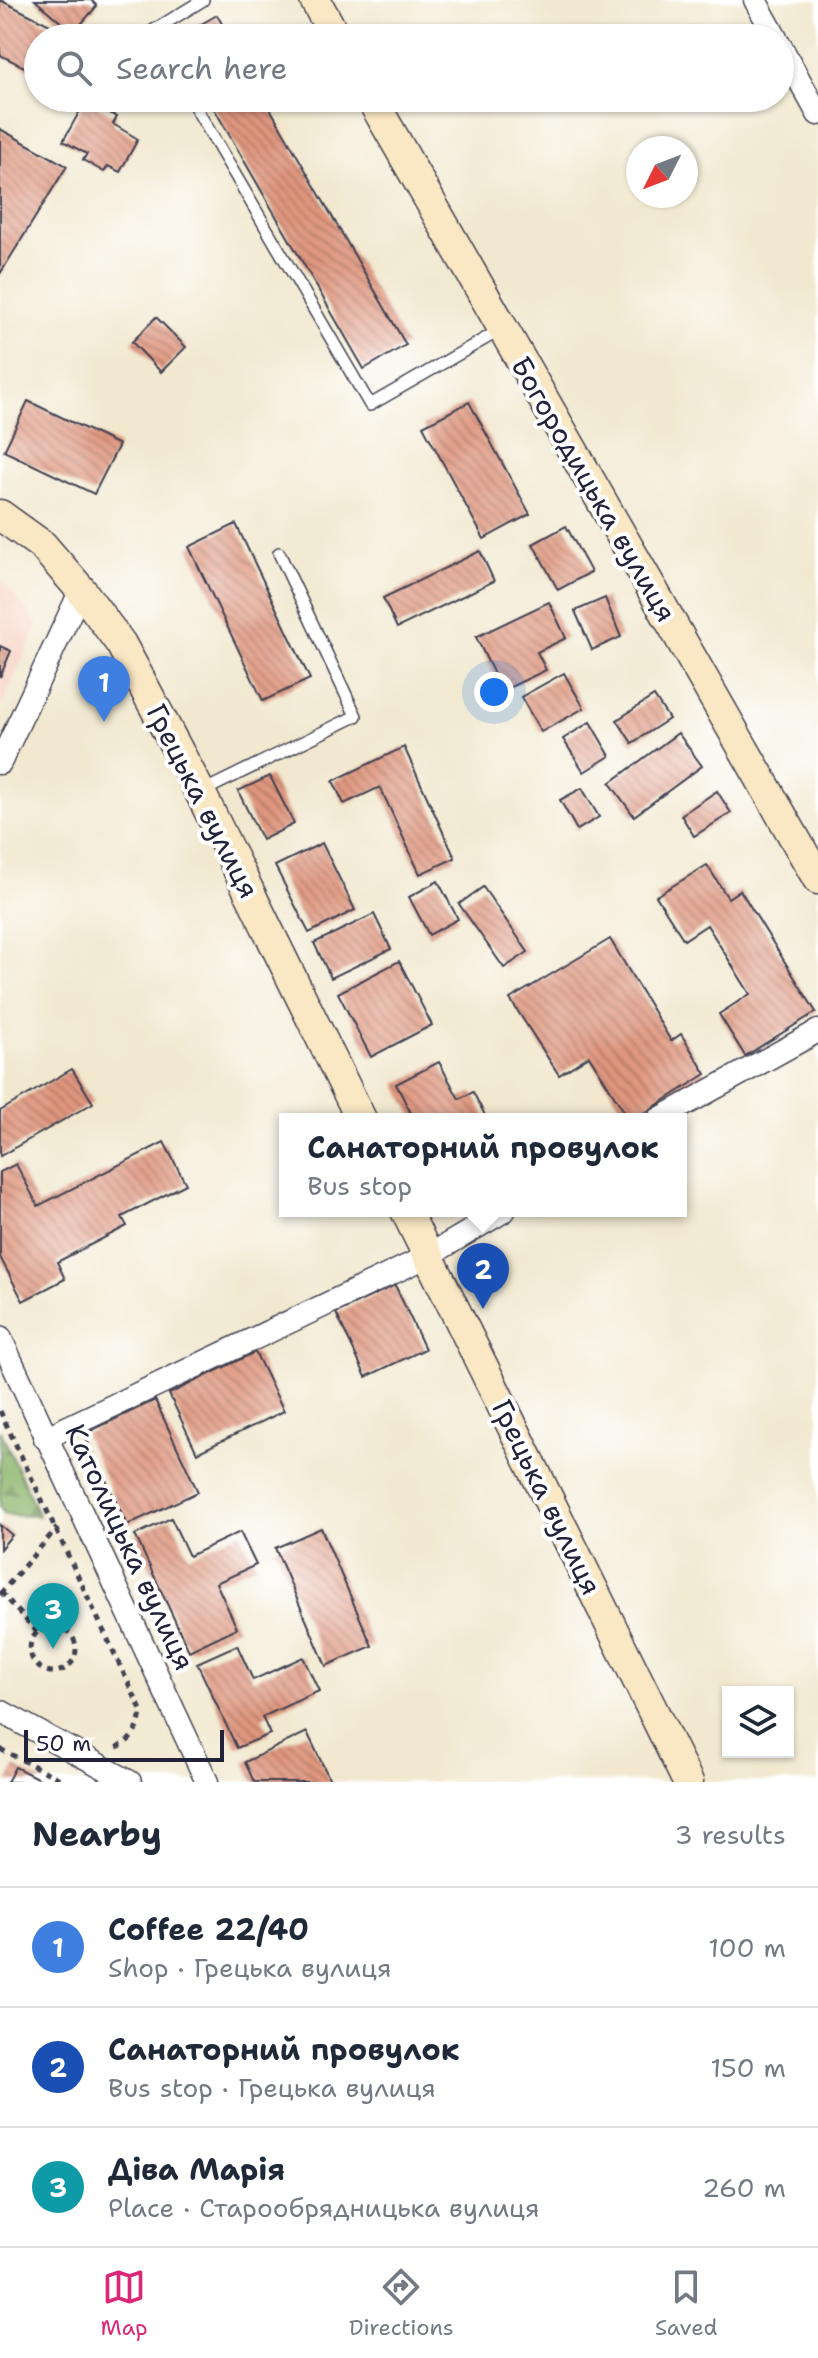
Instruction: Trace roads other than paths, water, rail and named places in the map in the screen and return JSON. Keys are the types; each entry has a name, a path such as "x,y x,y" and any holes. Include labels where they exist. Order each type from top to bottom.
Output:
{"street":[{"path":"315,0 328,24"},
{"path":"755,0 768,24"},
{"path":"794,70 818,114"},
{"name":"Богородицька вулиця","path":"379,112 818,879"},
{"name":"Грецька вулиця","path":"0,515 43,546 121,644 200,792 358,1113"},
{"path":"0,763 81,590"},
{"path":"670,1113 818,1031"},
{"name":"Грецька вулиця","path":"409,1217 688,1782"},
{"path":"45,1438 428,1256 494,1217"},
{"name":"Католицька вулиця","path":"0,1337 207,1782"},
{"path":"0,1711 130,1782"}],"lane":[{"path":"164,24 203,0"},
{"path":"198,112 370,405 502,329"},
{"path":"200,792 356,716 279,553"}],"place":[{"name":"Coffee 22/40","path":"104,722"},
{"name":"Санаторний провулок","path":"483,1309"},
{"name":"Діва Марія","path":"53,1649"}]}
